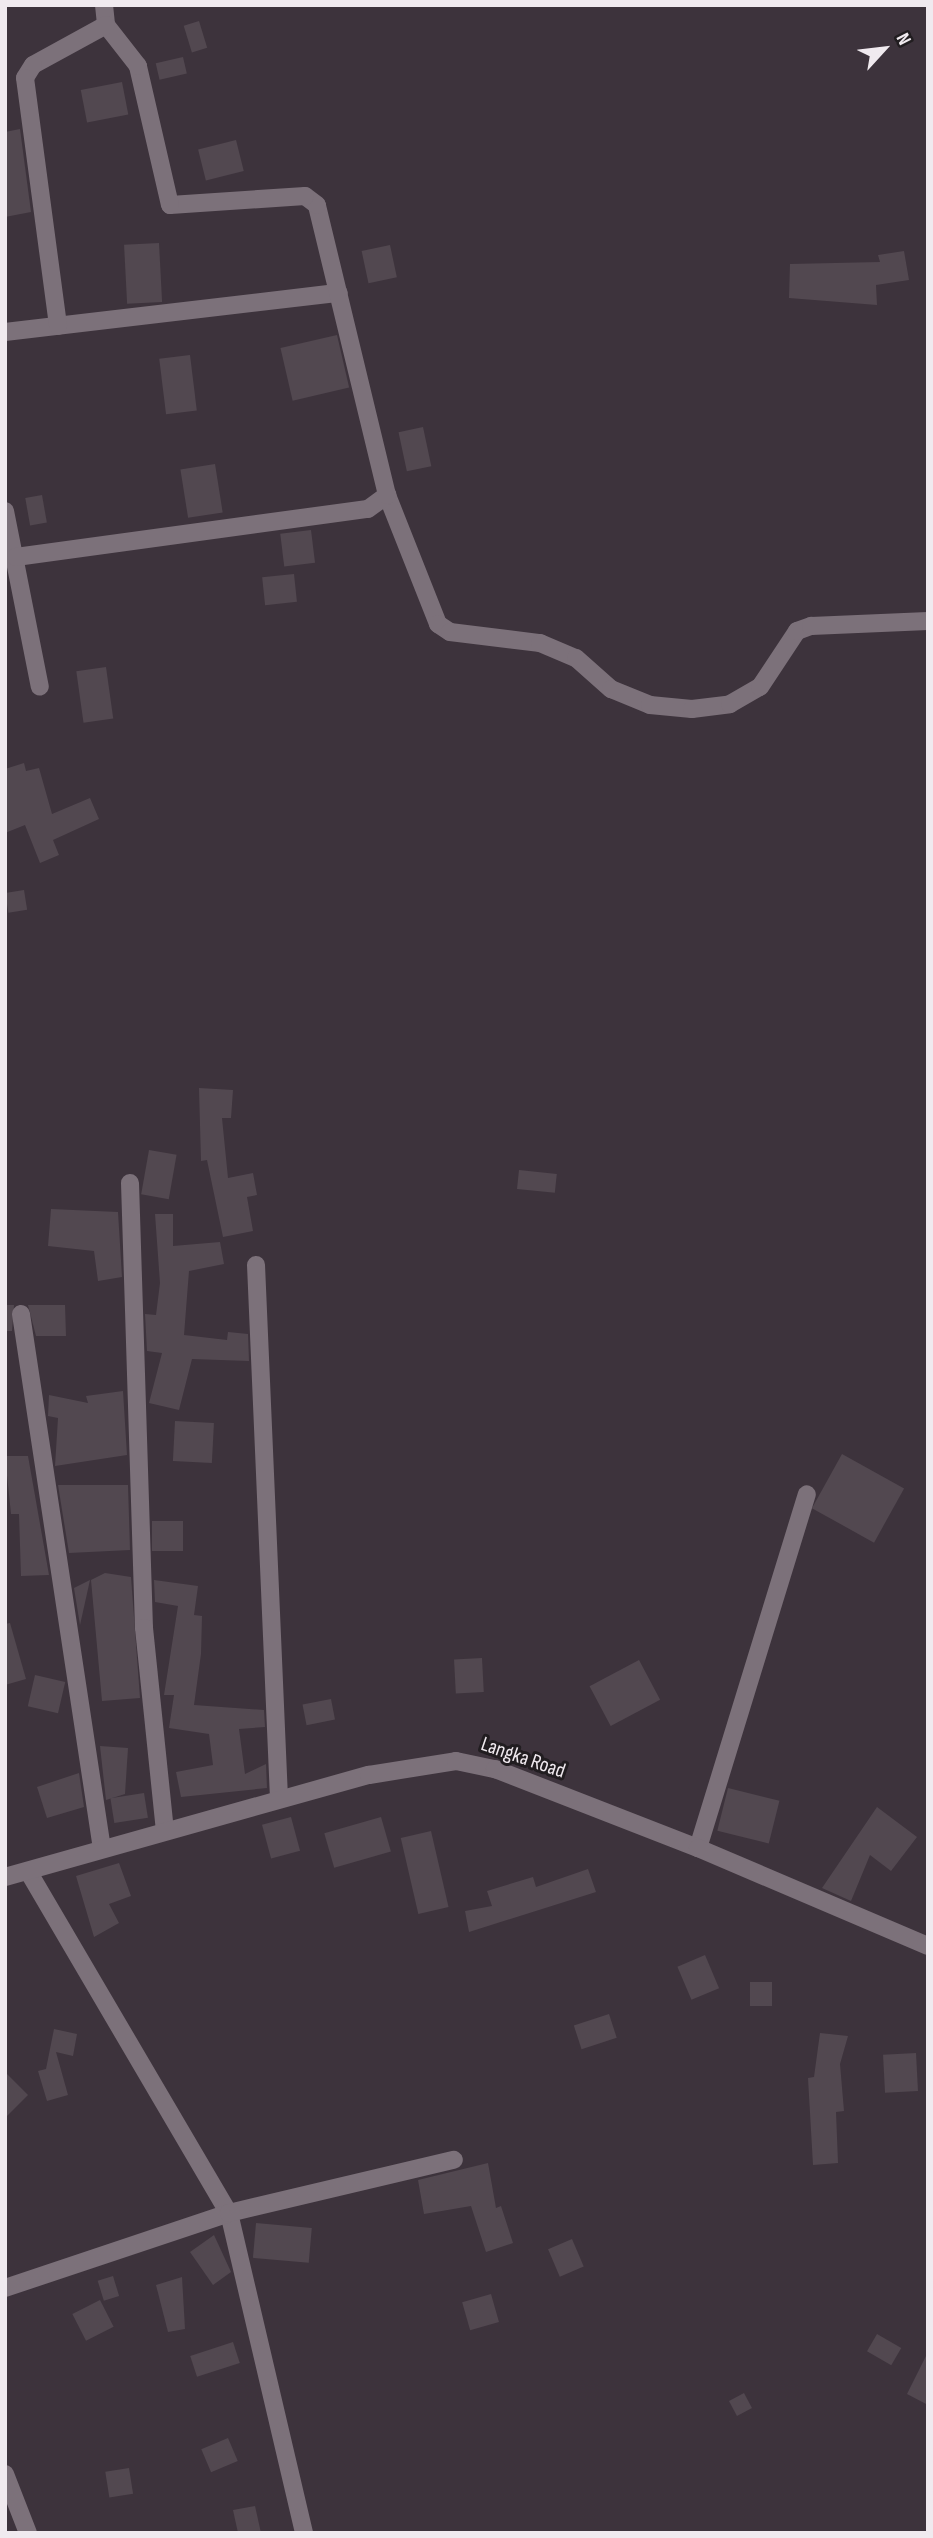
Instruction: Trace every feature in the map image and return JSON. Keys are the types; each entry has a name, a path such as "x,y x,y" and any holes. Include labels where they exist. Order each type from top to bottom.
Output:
{"street":[{"path":"104,5 106,25 138,65 170,205 313,198 339,293 387,495 438,624 450,632 540,643 576,657 611,690 650,705 730,704 760,687 797,631 811,626 928,621"},
{"path":"58,326 25,78 55,50 106,25"},
{"path":"5,332 339,293"},
{"path":"16,557 368,509 387,495"},
{"path":"5,511 40,687"},
{"path":"130,1184 144,1628 165,1830"},
{"path":"256,1265 279,1799"},
{"path":"20,1314 102,1849"},
{"path":"698,1848 807,1494"},
{"name":"Langka Road","path":"5,1877 165,1830 415,1763 456,1761 495,1769 698,1848 928,1946"},
{"path":"28,1871 229,2213 304,2533"},
{"path":"5,2288 229,2213 454,2160"},
{"path":"5,2474 27,2533"}],"building":[{"path":"199,21 207,48 192,52 184,26"},
{"path":"183,57 187,74 160,80 156,63"},
{"path":"122,82 128,114 87,122 81,90"},
{"path":"20,129 31,212 5,217 5,132"},
{"path":"236,140 244,171 206,180 198,149"},
{"path":"159,243 162,302 127,304 124,245"},
{"path":"390,245 397,277 368,283 362,251"},
{"path":"904,251 909,280 876,285 877,305 789,298 790,264 880,262 878,255"},
{"path":"337,335 349,388 293,401 280,348"},
{"path":"190,355 197,411 166,414 159,359"},
{"path":"423,427 431,466 407,471 399,432"},
{"path":"215,464 223,512 188,518 180,469"},
{"path":"42,495 47,523 30,526 25,498"},
{"path":"311,530 315,563 284,567 280,534"},
{"path":"294,574 297,602 265,605 262,577"},
{"path":"106,667 113,718 84,723 76,671"},
{"path":"24,763 26,771 39,768 52,814 90,798 99,819 53,840 59,855 40,863 25,825 5,833 5,769"},
{"path":"24,890 27,910 8,913 5,893"},
{"path":"199,1088 233,1090 231,1118 222,1118 228,1178 253,1173 257,1195 247,1197 253,1231 223,1237 207,1160 201,1161"},
{"path":"149,1150 177,1155 169,1199 141,1194"},
{"path":"519,1170 557,1174 555,1193 517,1189"},
{"path":"51,1209 118,1212 122,1277 98,1281 94,1251 48,1246"},
{"path":"155,1214 173,1214 173,1246 220,1242 224,1264 189,1271 184,1335 227,1340 228,1332 248,1334 249,1361 192,1359 179,1410 149,1403 162,1353 147,1351 145,1314 156,1315 160,1283"},
{"path":"5,1305 14,1305 12,1331 5,1331"},
{"path":"28,1305 65,1305 66,1336 36,1336"},
{"path":"123,1391 127,1455 55,1466 58,1418 48,1416 49,1395 88,1403 86,1396"},
{"path":"175,1421 214,1423 212,1463 173,1461"},
{"path":"842,1454 904,1488 874,1543 812,1508"},
{"path":"5,1456 28,1456 49,1575 21,1576 19,1514 11,1514"},
{"path":"58,1485 128,1485 130,1550 69,1553"},
{"path":"152,1521 183,1521 183,1551 152,1551"},
{"path":"105,1573 131,1577 140,1698 102,1701 91,1580"},
{"path":"90,1580 80,1625 74,1588"},
{"path":"154,1580 198,1586 194,1615 202,1616 201,1654 194,1705 264,1710 265,1727 239,1729 245,1774 266,1764 267,1788 181,1797 176,1772 213,1765 209,1734 169,1728 174,1695 164,1695 178,1606 155,1602"},
{"path":"10,1623 26,1679 5,1685 5,1624"},
{"path":"482,1658 484,1692 456,1693 454,1659"},
{"path":"639,1660 660,1700 611,1726 590,1686"},
{"path":"35,1675 65,1682 58,1713 28,1706"},
{"path":"331,1699 335,1720 307,1725 303,1705"},
{"path":"100,1746 128,1748 125,1794 106,1800"},
{"path":"79,1773 84,1807 47,1818 37,1787"},
{"path":"728,1788 779,1801 769,1844 717,1831"},
{"path":"144,1793 148,1818 114,1823 110,1798"},
{"path":"877,1807 917,1837 891,1871 870,1855 851,1901 822,1888"},
{"path":"291,1817 300,1851 271,1859 262,1825"},
{"path":"381,1817 391,1852 334,1868 324,1833"},
{"path":"431,1831 449,1907 418,1914 401,1838"},
{"path":"119,1863 131,1896 109,1904 119,1923 94,1937 76,1876"},
{"path":"588,1869 596,1892 469,1932 465,1911 492,1906 487,1891 533,1877 536,1887"},
{"path":"705,1955 719,1988 691,2000 677,1967"},
{"path":"750,1982 772,1982 772,2006 750,2006"},
{"path":"609,2014 617,2038 582,2049 574,2025"},
{"path":"54,2029 77,2034 73,2056 56,2052 68,2095 47,2101 38,2071 46,2069"},
{"path":"820,2033 848,2036 840,2064 844,2111 836,2112 838,2163 813,2165 808,2078 814,2077"},
{"path":"916,2053 918,2091 885,2093 883,2055"},
{"path":"5,2072 28,2095 5,2118"},
{"path":"488,2163 496,2208 501,2206 513,2243 486,2252 471,2206 424,2214 418,2180"},
{"path":"256,2223 312,2228 309,2263 253,2258"},
{"path":"214,2235 231,2272 213,2285 190,2252"},
{"path":"572,2239 584,2267 560,2277 548,2249"},
{"path":"113,2276 119,2296 104,2301 98,2281"},
{"path":"182,2277 185,2329 168,2332 156,2285"},
{"path":"491,2294 499,2322 470,2330 462,2302"},
{"path":"100,2300 114,2327 86,2341 72,2314"},
{"path":"877,2334 901,2348 891,2365 867,2351"},
{"path":"233,2342 240,2363 197,2377 190,2356"},
{"path":"928,2352 928,2405 907,2394"},
{"path":"744,2393 752,2408 737,2416 729,2401"},
{"path":"228,2438 238,2461 211,2472 201,2449"},
{"path":"129,2468 133,2494 109,2497 105,2472"},
{"path":"255,2506 261,2533 238,2533 233,2510"}]}
